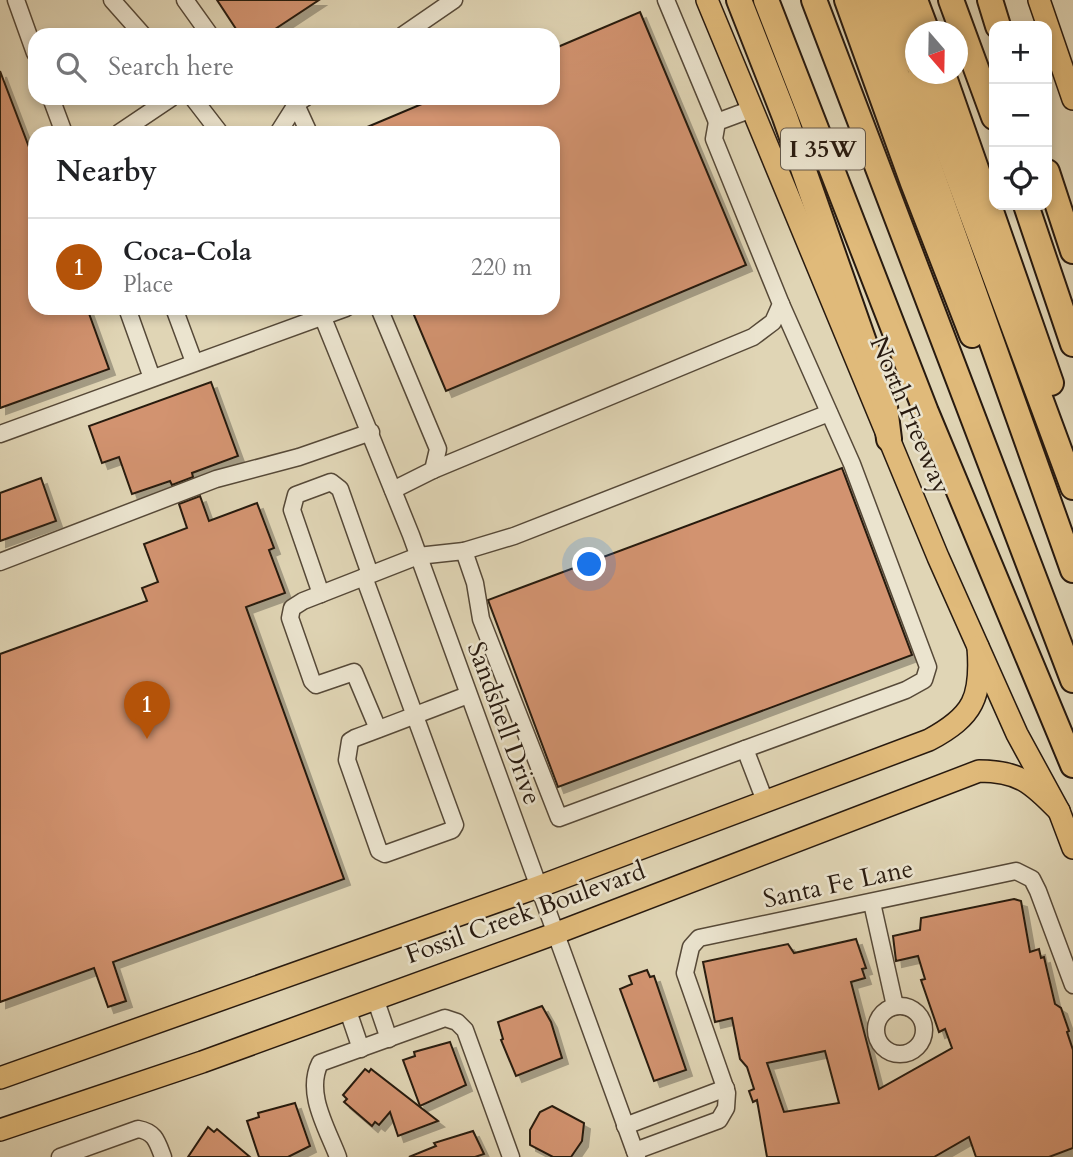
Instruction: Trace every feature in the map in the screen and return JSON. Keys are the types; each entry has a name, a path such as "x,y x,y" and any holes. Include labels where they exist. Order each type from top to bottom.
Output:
{"highway":[{"path":"738,0 785,117 884,399 889,439"},
{"name":"North Freeway","path":"766,0 926,412 1073,765"},
{"path":"814,0 1073,680"},
{"path":"847,0 913,183 1042,513 1064,547"},
{"path":"870,0 1073,570"},
{"path":"893,0 905,34"},
{"path":"915,0 923,21"},
{"path":"951,0 989,103"},
{"path":"990,0 997,21"},
{"path":"924,84 1073,487"},
{"path":"947,84 1001,234 1073,452"},
{"path":"1052,187 1073,251"},
{"path":"1028,210 1073,344"}],"main road":[{"name":"North Freeway","path":"707,0 978,648 1017,734 1059,811 1073,848"},
{"path":"1039,0 1073,99"},
{"name":"Fossil Creek Boulevard","path":"0,1078 538,887 929,740 950,729 966,714 975,700 980,678 978,648"},
{"name":"Fossil Creek Boulevard","path":"0,1130 554,934 979,771 1002,771 1032,783 1059,811"}],"street":[{"path":"16,0 28,34"},
{"path":"111,0 137,28"},
{"path":"185,0 205,28"},
{"path":"412,28 454,0"},
{"path":"464,551 475,583 481,619 559,818 906,690 924,680 928,667 852,464 780,304 714,139 717,122 666,0"},
{"path":"54,105 61,126"},
{"path":"129,126 161,105"},
{"path":"198,105 215,126"},
{"path":"282,126 295,105"},
{"path":"300,105 307,126"},
{"path":"717,122 752,109"},
{"path":"393,490 433,470 753,337 773,322 780,304"},
{"path":"130,315 152,378"},
{"path":"177,315 194,362"},
{"path":"0,433 316,315"},
{"name":"Sandshell Drive","path":"322,315 371,432 418,556 636,1154"},
{"path":"382,315 438,449 433,470"},
{"path":"378,729 354,672 325,684 316,685 312,681 290,618 292,608 418,556 464,551 514,536 829,413"},
{"path":"0,562 216,479 299,457 371,432"},
{"path":"321,594 292,510 296,495 331,482 340,489 367,575 416,715 456,825 452,830 385,853 379,851 347,760 350,741 378,729 416,715 468,695"},
{"path":"745,749 765,802"},
{"name":"Santa Fe Lane","path":"726,1088 685,974 685,962 691,947 699,938 712,933 872,903 1006,872 1025,873 1038,891 1073,985"},
{"path":"872,903 895,1006"},
{"path":"375,998 389,1039"},
{"path":"347,1009 354,1051"},
{"path":"338,1157 313,1090 313,1076 320,1063 445,1018 457,1022 465,1030 511,1157"},
{"path":"625,1126 726,1088 726,1108 719,1120 636,1154"},
{"path":"60,1157 138,1129 149,1131 157,1139 163,1157"}],"building":[{"path":"217,0 319,0 277,28 235,28"},
{"path":"640,12 746,265 446,391 414,315 560,315 560,126 370,126 419,105 560,105 560,46"},
{"path":"0,71 28,145 28,315 90,315 109,369 0,408"},
{"path":"211,382 238,456 192,473 193,477 172,485 170,481 132,494 119,457 102,463 89,426"},
{"path":"842,468 912,655 558,787 488,600"},
{"path":"41,478 56,521 0,541 0,493"},
{"path":"200,496 209,521 257,503 274,548 269,550 285,593 246,607 344,879 113,962 126,1001 108,1007 94,968 0,1002 0,654 147,601 142,588 158,582 144,544 187,528 179,504"},
{"path":"1014,899 1021,901 1030,952 1039,949 1041,958 1044,957 1055,1004 1061,1008 1073,1050 1073,1148 1049,1157 976,1157 969,1137 934,1157 767,1157 757,1100 753,1102 749,1091 754,1089 747,1067 740,1059 732,1018 715,1022 703,962 788,944 794,953 856,939 866,968 862,969 865,978 851,982 879,1089 952,1048 945,1029 939,1032 921,980 925,979 918,956 896,961 893,936 920,930 921,918","holes":["825,1051 839,1103 784,1112 767,1063"]},
{"path":"647,970 650,977 654,976 686,1070 654,1081 620,989 632,984 629,976"},
{"path":"542,1006 551,1022 562,1058 516,1076 501,1040 503,1039 498,1022"},
{"path":"450,1042 466,1085 420,1106 403,1060 415,1056 414,1052"},
{"path":"365,1069 369,1072 371,1069 438,1121 398,1136 390,1112 379,1125 375,1122 372,1126 344,1102 347,1099 343,1095"},
{"path":"295,1103 310,1146 288,1157 259,1157 247,1121 259,1117 258,1113"},
{"path":"552,1106 584,1123 582,1141 571,1157 553,1157 530,1145 530,1130 540,1112"},
{"path":"208,1127 214,1132 217,1129 250,1157 188,1157"},
{"path":"473,1131 484,1154 475,1157 409,1157 436,1146 434,1143"}],"place":[{"name":"Coca-Cola","path":"147,739"}]}
